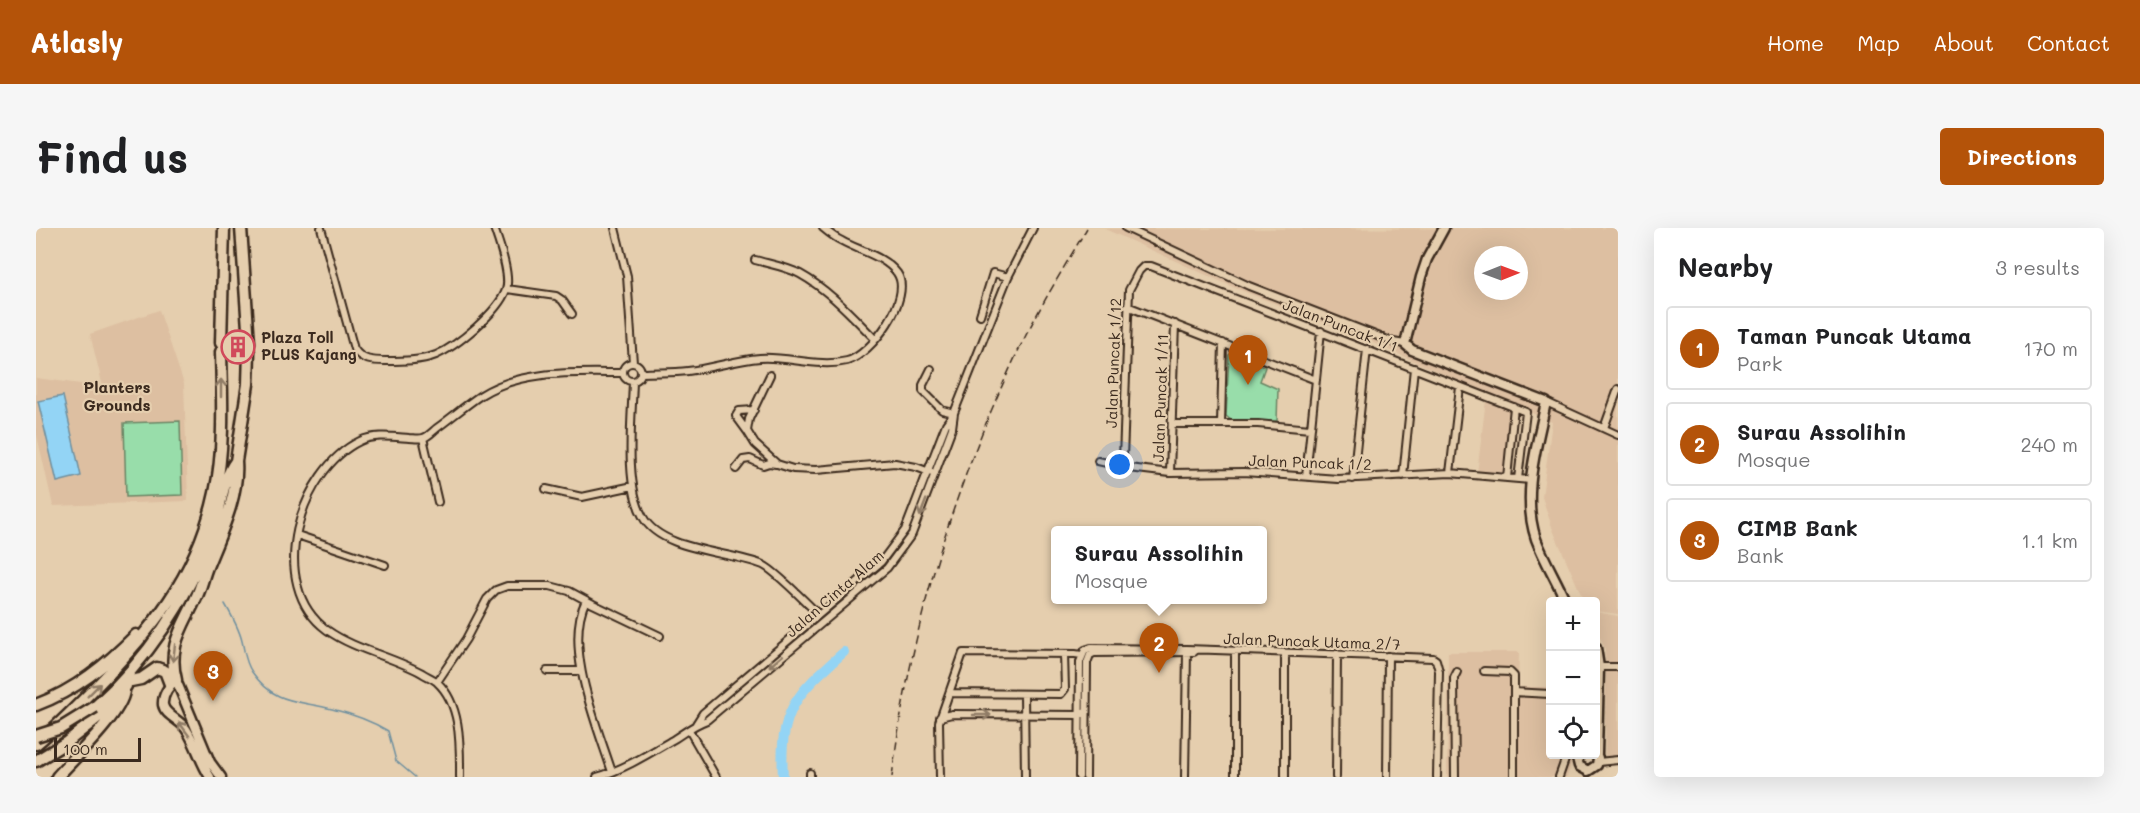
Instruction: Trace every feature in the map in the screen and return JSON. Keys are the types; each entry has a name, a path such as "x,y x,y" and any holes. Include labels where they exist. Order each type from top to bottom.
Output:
{"highway":[{"path":"173,682 173,648 197,596 221,534 237,474 236,461 248,384 249,347 241,228"},
{"path":"36,744 64,720 159,619 195,555 205,530 215,493 220,460 224,230"},
{"path":"36,736 61,728 95,707 136,664 174,612 200,566 213,531 228,472 236,461"},
{"path":"36,761 67,742 102,714 177,622 206,570"},
{"path":"36,705 87,679 138,634 176,590"},
{"path":"128,684 141,679 157,668 165,671 173,682"},
{"path":"57,777 116,711 128,684"}],"street":[{"path":"321,228 354,349 363,358 372,361 420,360 437,354 479,324 497,305 507,289 505,266 494,228"},
{"path":"615,228 627,276 633,363"},
{"path":"642,373 686,371 762,358 830,363 844,362 857,356 875,339 892,317 900,297 899,275 886,262 839,240 823,228"},
{"name":"Jalan Cinta Alam","path":"597,777 612,772 707,720 887,568 912,534 946,424 954,413 1008,277 1033,228"},
{"path":"1126,228 1249,286 1406,345 1546,402 1618,435"},
{"path":"1401,362 1421,277 1444,228"},
{"path":"755,260 798,273 818,286 839,303 875,339"},
{"name":"Jalan Puncak 1/12","path":"1125,466 1123,459 1127,306 1129,290 1144,266"},
{"name":"Jalan Puncak 1/1","path":"1144,266 1206,286 1526,412 1518,479"},
{"path":"980,315 993,273 1008,277"},
{"path":"507,289 556,296 562,300 572,314"},
{"path":"1127,306 1316,380"},
{"name":"Jalan Puncak 1/11","path":"1170,473 1175,324"},
{"path":"1306,476 1321,331"},
{"path":"1221,424 1223,344"},
{"path":"1353,479 1367,349"},
{"path":"623,373 627,364 633,363 638,365 642,373"},
{"path":"1403,476 1414,368"},
{"path":"931,369 923,385 923,391 942,410 954,413"},
{"path":"623,373 625,378 633,381 640,378 642,373"},
{"path":"460,777 460,747 455,715 446,694 437,681 402,662 340,639 324,628 301,598 294,580 293,556 297,535 311,492 320,475 348,447 362,440 379,437 423,438 481,395 499,385 534,376 623,373"},
{"path":"747,431 749,419 770,375"},
{"path":"633,381 630,447 633,486 642,517 656,533 679,544 724,553 766,566 818,614"},
{"path":"1450,473 1460,387"},
{"path":"1604,428 1618,389"},
{"path":"1546,402 1530,480 1532,522 1537,540 1564,597"},
{"path":"1507,478 1514,407"},
{"path":"754,410 738,411 736,416 755,444 777,464"},
{"path":"1172,424 1258,424 1310,429"},
{"path":"423,438 438,502"},
{"path":"736,469 743,460 750,459 763,465 769,463 793,469 816,470 895,463 932,473"},
{"name":"Jalan Puncak 1/2","path":"1098,461 1170,473 1244,472 1353,479 1450,473 1530,480"},
{"name":"Jalan Cinta Alam","path":"696,724 703,713 876,567 900,538 932,473"},
{"path":"546,489 582,497 633,486"},
{"path":"297,535 385,566"},
{"path":"437,681 466,639 487,599 496,590 507,586 550,586 569,591 660,636"},
{"path":"586,600 579,624 581,671 612,772"},
{"path":"1079,777 1079,715 1082,656 1085,650 1091,648 1187,651"},
{"path":"1086,777 1087,663 1090,655 1094,653 1187,651"},
{"path":"1185,777 1187,651"},
{"name":"Jalan Puncak Utama 2/7","path":"1187,651 1428,657 1436,660 1439,671 1437,777"},
{"path":"1234,651 1235,777"},
{"path":"940,777 938,727 963,653 1082,656"},
{"path":"1285,653 1285,777"},
{"path":"949,693 1064,693 1064,654"},
{"path":"1336,777 1337,654"},
{"path":"1387,777 1388,656"},
{"path":"1600,667 1618,667"},
{"path":"547,671 581,671"},
{"path":"1484,671 1510,672 1514,676 1514,777"},
{"path":"1455,777 1454,678 1457,672"},
{"path":"210,777 186,729 163,706 165,695 173,682 181,694 210,762 221,777"},
{"path":"1514,692 1546,694"},
{"path":"165,695 181,694"},
{"path":"1024,694 1025,777"},
{"path":"940,717 952,714 1079,715 1087,707"},
{"path":"1079,715 1086,724"},
{"path":"689,729 716,777"},
{"path":"1559,777 1564,759"},
{"path":"1576,777 1579,766 1577,759"},
{"path":"1596,759 1618,760"},
{"path":"1579,766 1588,771 1596,759"},
{"path":"1590,777 1596,759"}],"shaded area":[{"path":"1618,228 1618,614 1600,612 1600,597 1582,597 1553,530 1542,497 1552,422 1348,332 1235,288 1105,229"},
{"path":"159,310 184,384 188,501 53,506 36,431 36,378 103,387 90,334"},
{"path":"1486,399 1512,408 1505,476 1477,474"},
{"path":"1600,613 1618,616 1618,764 1605,764 1605,649 1600,637"},
{"path":"1448,652 1519,652 1518,687 1546,687 1546,759 1573,759 1567,777 1447,777"}],"green space":[{"path":"1231,353 1265,367 1260,381 1278,389 1277,421 1231,420 1226,416 1229,355"},
{"path":"180,421 182,495 126,497 124,423"}],"water":[{"path":"63,396 81,476 57,482 38,401"}],"waterway":[{"path":"225,604 239,631 248,665 261,683 278,696 288,700 347,713 388,731 396,761 415,777"},
{"path":"783,777 784,735 794,706 813,680 844,652"}],"railway":[{"path":"892,777 900,721 924,610 939,555 976,447 1022,343 1087,228"}],"place":[{"name":"Plaza Toll PLUS Kajang","path":"238,347"},
{"name":"Taman Puncak Utama","path":"1248,385"},
{"name":"Surau Assolihin","path":"1159,673"},
{"name":"CIMB Bank","path":"213,701"}],"district":[{"name":"Planters Grounds","path":"117,396"}]}
